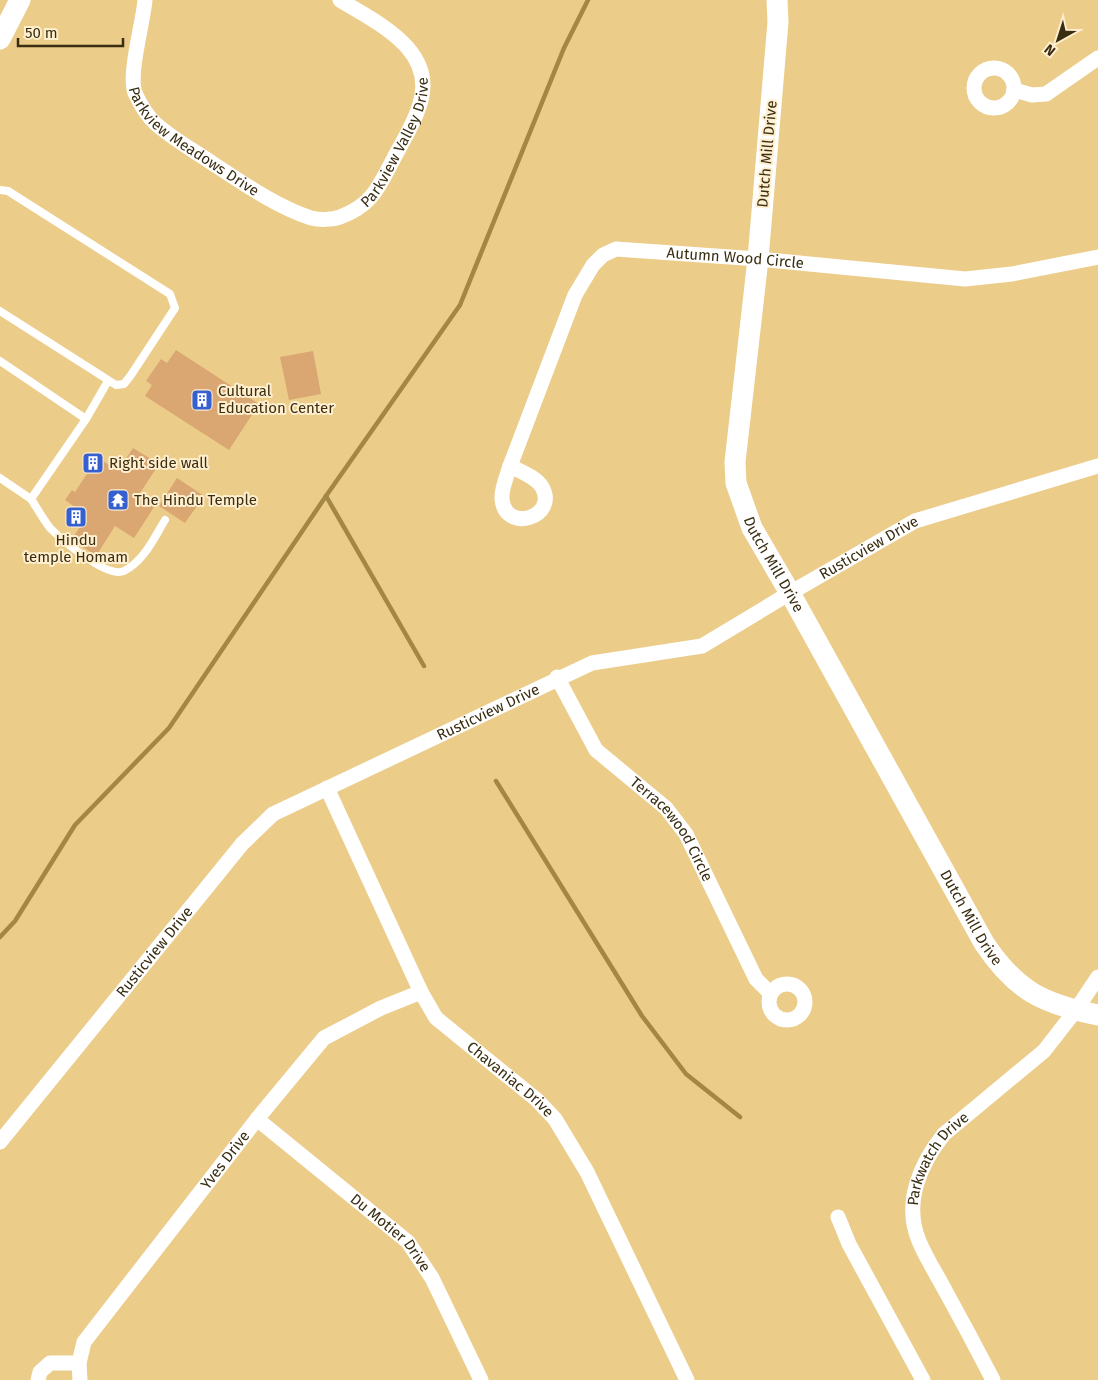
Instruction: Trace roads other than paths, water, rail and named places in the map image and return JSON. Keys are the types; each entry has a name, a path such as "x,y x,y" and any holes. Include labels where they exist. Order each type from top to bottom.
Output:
{"street":[{"path":"0,39 20,0"},
{"name":"Parkview Meadows Drive","path":"145,0 143,23 132,74 135,92 143,108 155,123 243,184 277,202 312,218 339,218"},
{"name":"Parkview Valley Drive","path":"339,218 372,199 412,126 420,106 423,90 422,75 405,42 340,0"},
{"name":"Dutch Mill Drive","path":"777,0 778,22 758,259 735,462 736,483 752,528 790,592 984,943 998,965 1014,980 1044,1001 1098,1014"},
{"path":"1014,90 1032,95 1046,94 1098,58"},
{"name":"Autumn Wood Circle","path":"510,466 575,295 593,265 603,255 616,248 758,259 965,280 1012,274 1098,257"},
{"name":"Rusticview Drive","path":"0,1142 255,829 273,814 557,677 592,662 702,646 790,592 915,521 1098,466"},
{"name":"Terracewood Circle","path":"557,677 587,739 596,750 666,808 686,834 756,979 770,993"},
{"name":"Chavaniac Drive","path":"327,788 421,992 436,1018 537,1100 555,1119 587,1172 687,1380"},
{"name":"Parkwatch Drive","path":"993,1380 918,1240 913,1206 914,1189 920,1171 932,1149 944,1134 1044,1051 1076,1010 1098,977"},
{"name":"Yves Drive","path":"80,1373 84,1342 257,1119 324,1038 382,1008 421,992"},
{"name":"Du Motier Drive","path":"257,1119 408,1242 432,1278 481,1380"},
{"path":"838,1217 849,1244 923,1380"},
{"path":"38,1380 40,1372 50,1363 80,1373"}],"lane":[{"path":"0,190 8,192 170,294 175,308 131,375 124,384 116,385 0,311"},
{"path":"0,361 86,419"},
{"path":"31,498 86,419 108,381"},
{"path":"0,478 31,498 49,526 65,542 110,572 124,571 142,558 165,520"}],"waterway":[{"path":"0,937 15,921 75,825 169,728 326,496 460,305 564,48 588,0"},
{"path":"326,496 424,666"},
{"path":"496,781 642,1016 686,1074 740,1117"}],"place":[{"name":"Cultural Education Center","path":"202,400"},
{"name":"Right side wall","path":"93,463"},
{"name":"The Hindu Temple","path":"118,500"},
{"name":"Hindu temple Homam","path":"76,517"}]}
